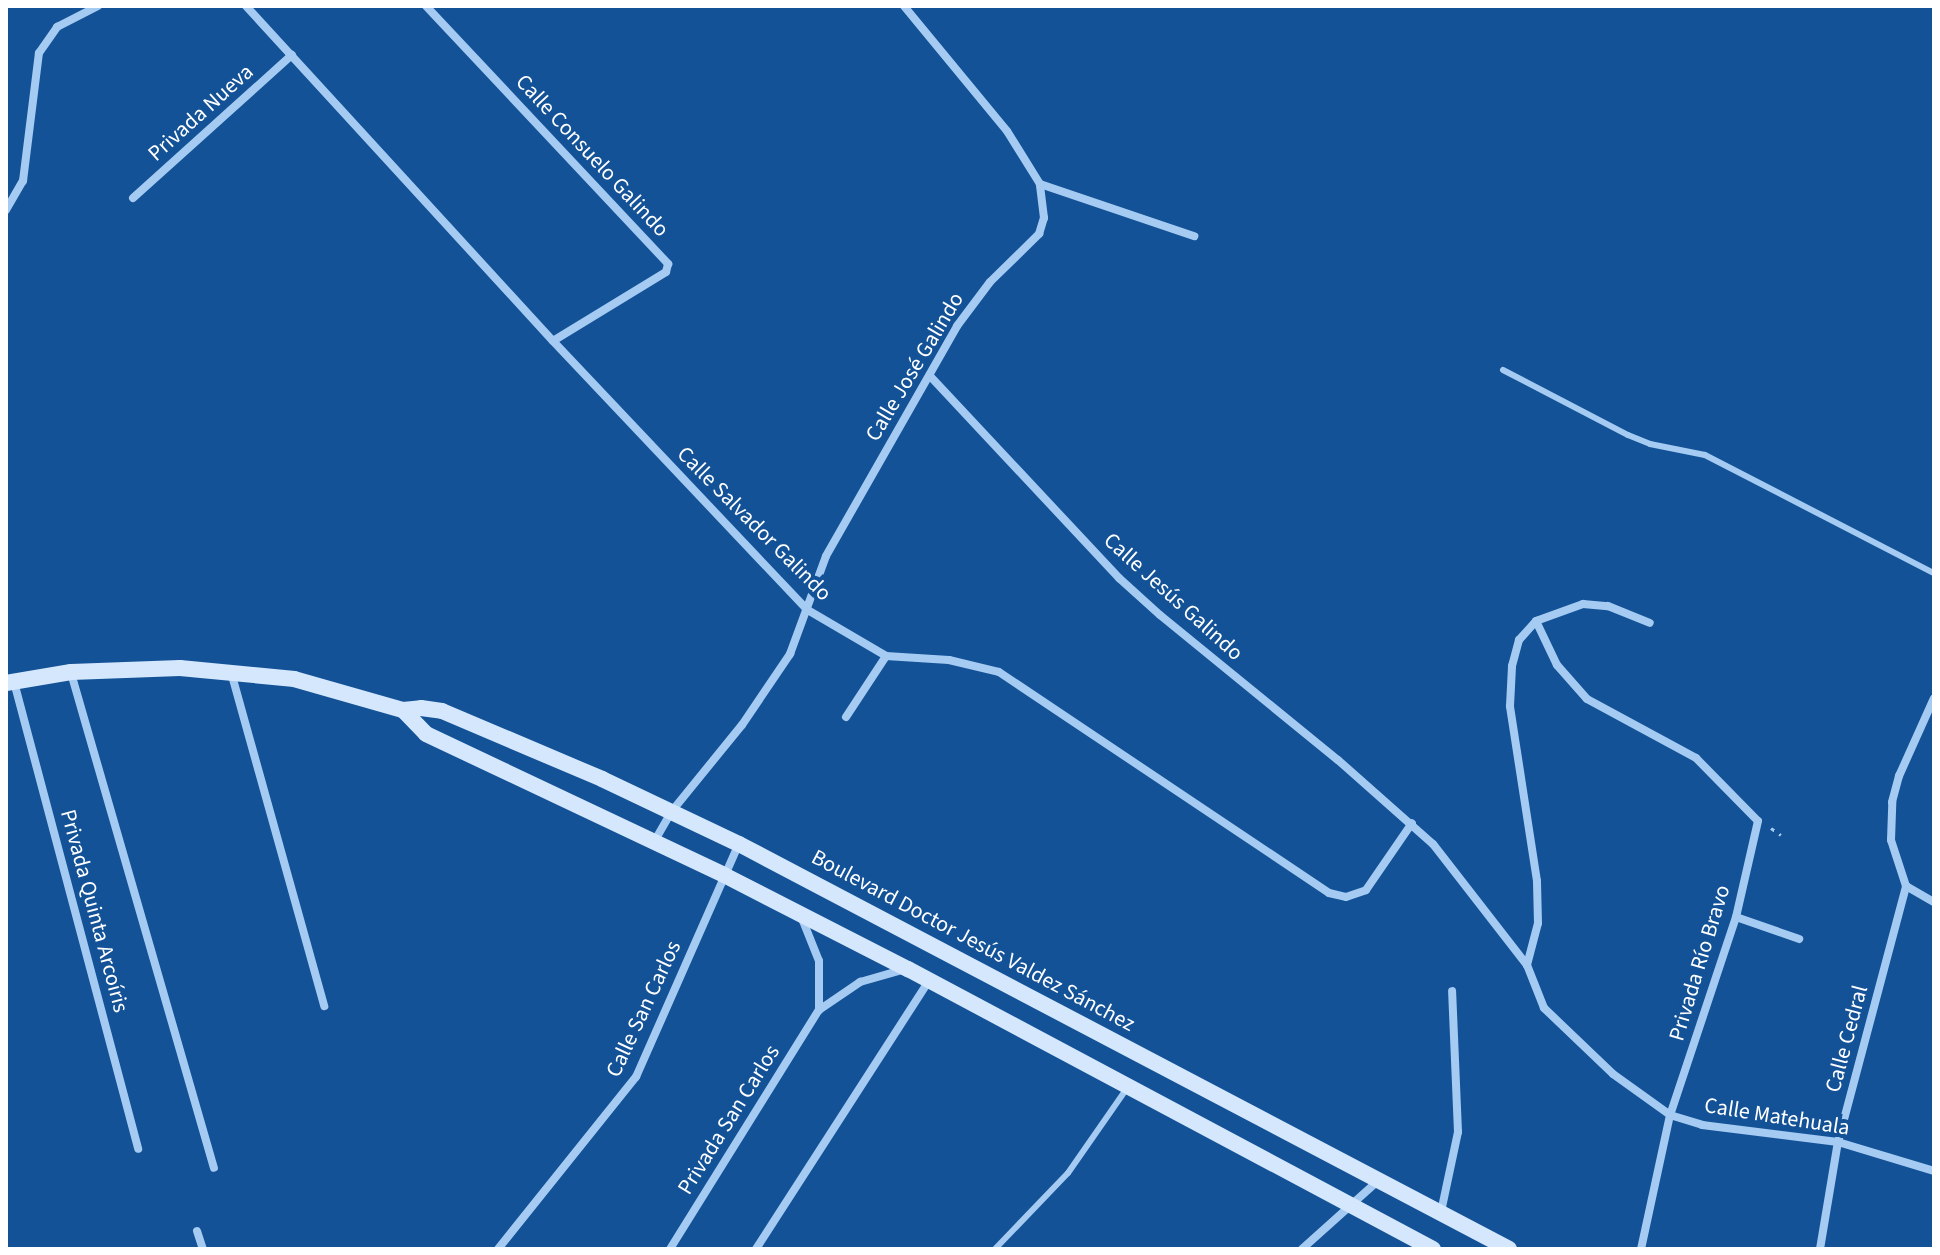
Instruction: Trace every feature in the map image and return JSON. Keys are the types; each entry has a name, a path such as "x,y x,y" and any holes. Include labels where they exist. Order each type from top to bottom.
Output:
{"main road":[{"name":"Boulevard Doctor Jesús Valdez Sánchez","path":"10,682 71,672 128,668 231,672 294,679 403,710 421,708 442,711 672,811 739,844 1509,1249"},
{"name":"Boulevard Doctor Jesús Valdez Sánchez","path":"403,710 426,734 724,875 908,969 1433,1249"}],"street":[{"path":"6,210 23,181 39,53 57,27 98,6"},
{"name":"Calle Salvador Galindo","path":"246,6 553,341 806,609 886,656 949,660 999,672 1329,893 1346,897 1366,890 1412,823"},
{"name":"Calle Consuelo Galindo","path":"426,6 668,264 666,272 553,341"},
{"path":"904,6 981,97 1040,184 1194,236"},
{"name":"Privada Nueva","path":"133,198 292,55"},
{"name":"Calle José Galindo","path":"654,842 672,811 742,725 790,654 826,556 970,305 1039,234 1045,209 1040,184"},
{"name":"Calle Jesús Galindo","path":"930,376 1149,606 1412,823"},
{"path":"1527,965 1538,923 1537,881 1510,706 1512,666 1519,640 1536,621 1583,604 1608,606 1650,623"},
{"name":"Privada Río Bravo","path":"1536,621 1557,665 1587,699 1696,758 1758,821 1736,917 1670,1115 1641,1249"},
{"path":"846,717 886,656"},
{"path":"71,672 214,1168"},
{"path":"231,672 324,1006"},
{"name":"Privada Quinta Arcoíris","path":"10,682 138,1149"},
{"path":"1934,698 1899,776 1890,811 1894,852 1906,886 1934,902"},
{"name":"Calle Matehuala","path":"1412,823 1453,868 1527,965 1535,991 1553,1020 1613,1074 1670,1115 1740,1132 1838,1142 1934,1171"},
{"name":"Calle San Carlos","path":"498,1249 636,1077 739,844"},
{"name":"Calle Cedral","path":"1820,1249 1838,1142 1906,886"},
{"path":"801,915 819,961 819,1010"},
{"path":"1736,917 1799,939"},
{"name":"Privada San Carlos","path":"670,1249 819,1010 860,982 908,969"},
{"path":"756,1249 929,981"},
{"path":"1441,1212 1458,1132 1452,991"},
{"path":"1302,1249 1380,1179"},
{"path":"197,1231 203,1249"}],"lane":[{"path":"1503,370 1628,435 1650,444 1705,455 1934,573"},
{"path":"995,1249 1068,1173 1127,1088"}]}
